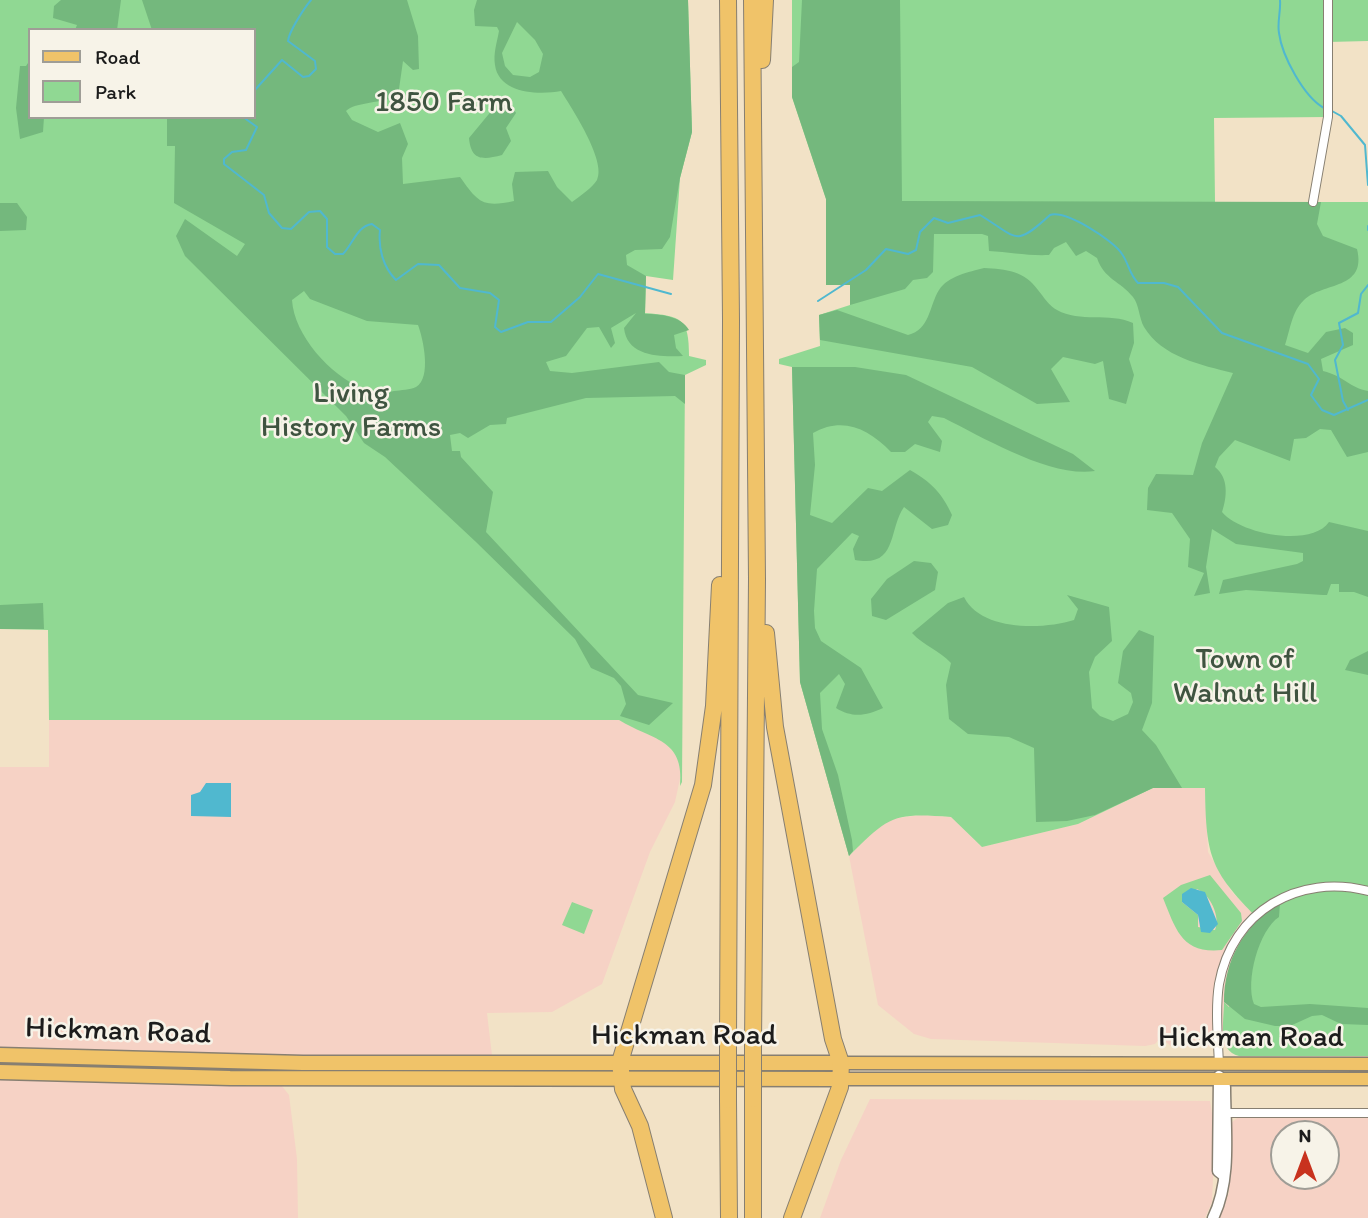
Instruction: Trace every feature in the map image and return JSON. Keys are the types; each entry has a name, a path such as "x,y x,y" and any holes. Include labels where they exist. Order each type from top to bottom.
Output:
{"highway":[{"path":"727,0 731,457 729,1218"},
{"path":"752,0 757,579 753,1218"},
{"path":"753,146 762,69 765,0"},
{"path":"664,1218 653,1167 621,1070 703,785 714,706 731,457"},
{"path":"757,579 764,607 775,727 841,1071 792,1218"},
{"name":"Hickman Road","path":"0,1055 621,1070"},
{"path":"0,1063 40,1064 47,1063 51,1057"},
{"path":"51,1074 63,1065 138,1066 148,1060"},
{"name":"Hickman Road","path":"0,1072 841,1071"}],"main road":[{"name":"Hickman Road","path":"841,1071 1368,1064"},
{"name":"Hickman Road","path":"841,1071 1368,1079"}],"street":[{"path":"1313,202 1328,117 1328,0"},
{"path":"1223,1175 1218,1171 1219,984 1231,947 1251,919 1279,898 1300,890 1343,886 1368,891"},
{"path":"1213,1218 1226,1171 1225,1087 1219,1078"},
{"path":"1225,1113 1368,1113"}],"shaded area":[{"path":"49,720 619,720 664,741 678,758 681,774 675,802 650,852 602,984 552,1012 487,1013 493,1064 0,1055 0,767 49,767"},
{"path":"1153,788 1205,788 1208,852 1232,892 1262,923 1231,1046 1172,1047 1166,1042 1164,1034 1155,1044 1145,1046 931,1039 914,1034 878,1005 849,856 889,819 922,815 951,817 982,847 1078,824"},
{"path":"0,1079 282,1086 289,1095 297,1159 298,1218 0,1218"},
{"path":"870,1099 1210,1101 1215,1132 1212,1202 1205,1218 820,1218 841,1160"},
{"path":"1237,1118 1368,1118 1368,1218 1220,1218 1229,1192 1230,1124"}],"green space":[{"name":"Living History Farms","path":"0,0 688,0 692,132 680,178 673,280 646,276 645,313 681,321 687,334 689,356 706,360 706,365 685,375 680,786 680,770 671,749 663,742 619,720 49,720 48,630 0,629"},
{"path":"61,0 121,0 117,28 76,28 77,25 53,18 54,6"},
{"path":"142,0 407,0 418,36 419,69 413,70 403,61 398,96 346,111 352,120 378,132 400,123 408,144 402,158 403,184 460,177 482,201 495,204 514,201 512,184 515,172 548,171 557,187 572,202 597,180 599,171 593,148 561,91 542,93 521,90 504,82 498,75 495,61 499,31 497,27 475,26 474,10 477,0 688,0 692,132 680,178 670,237 662,249 635,250 626,255 627,265 646,276 645,314 676,319 689,330 674,335 676,348 683,356 655,355 631,345 624,328 636,313 611,328 615,343 611,348 599,327 587,328 566,356 546,362 550,371 572,373 659,362 669,372 685,375 685,404 675,396 586,398 507,418 506,424 490,425 468,438 460,433 450,435 452,451 460,451 461,457 493,492 486,532 638,695 673,703 649,725 620,716 626,704 621,686 614,678 591,668 575,639 385,457 364,443 346,416 185,256 176,236 185,219 237,256 245,244 174,203 175,146 167,146 167,119 256,119 256,28 151,28","holes":["517,22 535,40 543,54 539,72 530,77 513,75 505,66 502,53","304,291 310,299 367,321 418,325 425,358 421,382 411,389 374,392 363,389 338,374 316,352 299,327 292,300"]},
{"name":"Town of Walnut Hill","path":"792,0 1368,0 1368,41 1328,42 1328,117 1214,118 1215,202 1368,202 1368,1056 1239,1056 1227,1048 1223,1034 1224,1002 1229,1007 1262,923 1232,890 1215,863 1207,832 1205,788 1153,788 1078,824 982,847 951,817 904,817 874,832 849,856 800,682 792,367 779,364 779,359 820,346 819,315 850,305 850,285 826,285 826,199 792,97"},
{"path":"802,0 900,0 902,201 1321,202 1317,224 1323,236 1357,249 1356,272 1341,283 1312,294 1300,304 1285,345 1308,353 1326,332 1345,328 1353,333 1353,345 1321,359 1323,371 1368,391 1368,452 1347,457 1331,430 1320,429 1306,438 1294,439 1290,461 1235,440 1219,457 1215,467 1220,471 1226,488 1222,512 1244,526 1259,532 1292,536 1320,530 1329,522 1368,531 1368,597 1354,592 1339,592 1339,584 1331,584 1327,595 1246,590 1219,594 1223,580 1297,564 1303,561 1303,553 1236,544 1212,529 1206,567 1210,593 1194,596 1204,573 1188,567 1190,539 1172,513 1147,510 1148,488 1156,474 1193,475 1202,443 1233,373 1183,358 1161,346 1144,327 1133,297 1104,271 1097,258 1086,251 1076,256 1066,242 1054,248 1049,255 989,251 988,236 982,234 934,234 933,272 927,278 913,280 905,289 850,305 850,285 826,285 826,199 792,97 792,67 799,62"},
{"path":"28,63 28,119 44,119 43,132 20,139 16,108 20,66 26,66"},
{"path":"504,105 512,106 516,113 506,128 511,141 502,155 484,158 475,155 469,138 493,109 497,111"},
{"path":"0,203 17,203 27,217 26,230 0,231"},
{"path":"984,268 1007,270 1021,275 1033,284 1051,306 1066,314 1114,318 1133,323 1134,343 1129,359 1134,375 1126,404 1109,399 1103,361 1095,364 1063,357 1051,369 1070,402 1037,404 972,367 820,340 819,315 837,310 908,335 915,332 925,323 943,285 959,275"},
{"path":"792,367 855,367 906,375 1073,454 1095,471 1078,472 1038,463 944,418 932,416 928,422 942,441 940,452 915,444 905,452 891,452 865,431 845,425 824,428 813,433 815,465 810,515 832,523 868,488 882,491 910,470 935,489 952,515 948,525 932,529 904,507 890,545 879,558 869,561 855,560 853,549 859,536 852,533 817,569 814,611 815,628 821,641 861,668 883,708 859,715 836,708 845,684 839,674 820,693 822,729 838,775 852,840 853,851 849,856 800,682"},
{"path":"914,561 931,563 938,572 935,590 886,620 872,616 871,599 887,579"},
{"path":"1067,595 1109,607 1112,641 1095,657 1089,672 1092,708 1100,716 1113,721 1128,714 1133,702 1131,693 1118,683 1123,651 1139,630 1154,636 1152,703 1142,730 1156,745 1182,788 1153,788 1095,815 1067,821 1036,822 1034,748 1009,737 968,734 949,719 946,685 951,663 912,633 948,603 964,597 972,608 998,622 1030,626 1074,620 1078,609"},
{"path":"43,603 44,629 0,629 0,605"},
{"path":"1368,651 1368,675 1345,670 1350,660"},
{"path":"1210,875 1241,913 1242,921 1222,950 1198,948 1189,944 1177,930 1163,898 1181,885","holes":["1197,889 1202,892 1215,913 1215,930 1198,927 1198,915 1182,902"]},
{"path":"572,902 593,910 584,934 562,925"},
{"path":"1280,903 1279,917 1265,933 1256,957 1251,983 1254,1004 1261,1007 1310,1004 1368,1008 1368,1025 1341,1024 1322,1015 1312,1016 1290,1026 1275,1026 1245,1019 1224,1002 1228,972 1238,945 1256,922"}],"water":[{"path":"206,783 231,783 231,817 191,816 191,795 200,792"},
{"path":"1191,888 1205,892 1218,924 1210,933 1201,932 1198,915 1182,902 1182,894"}],"waterway":[{"path":"256,89 282,60 303,77 309,76 316,69 315,61 288,41 294,25 311,0"},
{"path":"1280,0 1279,29 1284,53 1302,86 1316,103 1324,108"},
{"path":"1332,111 1341,116 1365,145 1368,185"},
{"path":"246,119 257,127 246,150 232,152 224,159 224,164 264,195 269,213 282,228 291,229 309,212 320,211 327,219 327,247 335,254 343,254 359,232 372,224 380,230 382,257 396,280 418,264 439,265 460,288 490,293 499,300 495,327 501,332 528,322 551,322 580,297 598,274 671,294"},
{"path":"818,301 866,270 886,249 908,254 916,250 920,232 934,218 948,223 980,215 1009,234 1022,236 1050,215 1057,215 1077,221 1109,241 1122,254 1138,283 1164,283 1178,287 1222,333 1308,364 1319,379 1311,395 1322,410 1334,415 1368,400"},
{"path":"1348,410 1343,401 1335,360 1343,345 1339,323 1358,313 1361,294 1368,285"}],"park label":[{"name":"1850 Farm","path":"444,103"}]}
